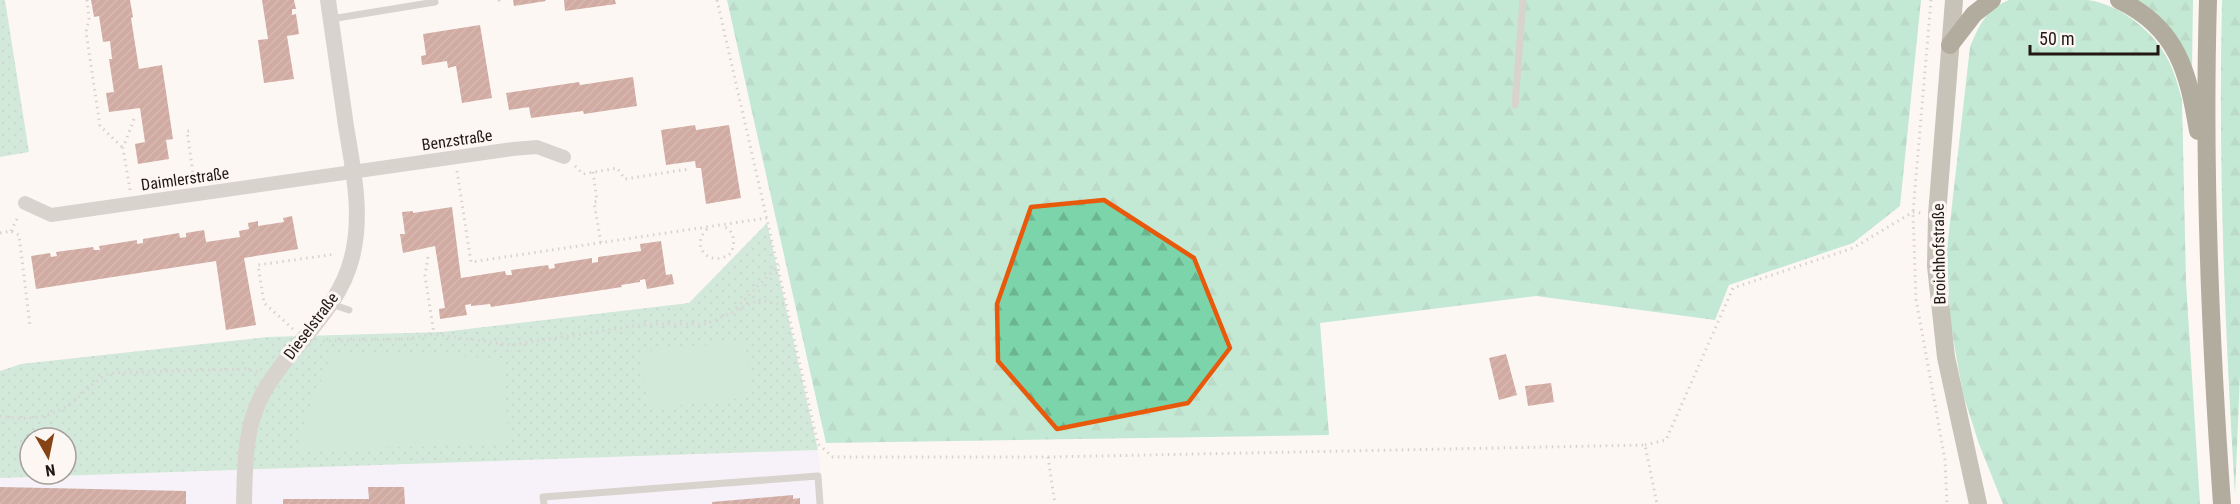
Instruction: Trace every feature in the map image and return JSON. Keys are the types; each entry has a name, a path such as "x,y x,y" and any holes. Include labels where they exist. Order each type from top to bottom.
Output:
{"highway":[{"path":"1950,45 1974,14 1992,0"},
{"path":"2120,0 2144,15 2156,26 2177,53 2187,74 2208,195"},
{"path":"2208,0 2206,67 2208,195 2217,443 2222,504"}],"main road":[{"name":"Broichhofstraße","path":"1954,0 1937,215 1936,266 1946,357 1978,504"},
{"path":"1966,504 1969,466"},
{"path":"1969,466 1990,504"}],"street":[{"name":"Dieselstraße","path":"244,504 245,458 250,427 262,394 331,304 352,258 357,233 353,171 328,0"},
{"name":"Benzstraße","path":"353,171 537,147 564,157"},
{"name":"Daimlerstraße","path":"25,203 51,215 353,171"}],"lane":[{"path":"1515,105 1523,0"},
{"path":"331,19 435,2"},
{"path":"331,304 350,310"},
{"path":"544,504 543,497 818,476 820,504"}],"path":[{"path":"87,0 89,19 86,32 100,126 123,148"},
{"path":"717,0 818,444 833,457 1048,457 1645,445 1666,440 1733,288 1853,248 1913,212 1937,215"},
{"path":"132,203 123,148 134,118"},
{"path":"189,131 187,131 196,194"},
{"path":"455,157 471,262 768,218"},
{"path":"564,157 583,174 617,168 625,179 689,169"},
{"path":"593,172 597,201 594,202 600,243"},
{"path":"708,228 702,234 700,247 704,254 719,259 731,253 734,241 732,233 725,227 717,226"},
{"path":"0,233 11,231 19,235 30,326"},
{"path":"352,258 336,254 258,265 264,303 302,339 407,339 434,334 510,345 647,324 706,324 759,300 788,306"},
{"path":"428,257 425,276 434,334"},
{"path":"735,310 779,265"},
{"path":"0,417 35,417 62,410 101,377 120,372 245,369 273,377"},
{"path":"1645,445 1657,504"},
{"path":"1048,457 1055,504"}],"highlighted area":[{"path":"1104,200 1194,258 1230,348 1188,403 1057,429 998,361 997,304 1031,207"}],"shaded area":[{"path":"818,450 824,504 0,504 0,478 18,477 18,486 78,486 78,475"}],"green space":[{"path":"0,0 5,0 29,152 0,157"},
{"path":"727,0 1921,0 1900,206 1853,243 1729,285 1715,320 1536,296 1320,323 1329,435 826,443"},
{"path":"2009,0 2088,0 2111,7 2133,20 2152,37 2160,46 2174,72 2182,100 2186,282 2200,504 2003,504 1979,444 1963,394 1950,321 1947,249 1970,47 1980,25 1989,13"},
{"path":"2134,0 2193,0 2192,69"},
{"path":"2222,0 2240,0 2240,374 2235,495 2223,248"},
{"path":"767,223 818,450 78,475 78,426 18,426 18,477 0,478 0,371 21,364 267,337 442,332 689,303"},
{"path":"745,340 752,397 648,409 641,352"},
{"path":"332,352 502,358 509,444 295,450"}],"building":[{"path":"91,0 130,0 139,69 162,65 173,139 166,140 169,159 138,164 135,144 145,142 140,108 109,112 106,93 114,92 109,59 112,59 110,41 103,42 99,16 94,17"},
{"path":"262,0 294,0 296,9 292,9 292,15 296,14 299,34 287,36 294,79 264,83 258,40 268,39"},
{"path":"513,0 545,0 546,1 514,6"},
{"path":"564,0 615,0 616,4 565,11"},
{"path":"480,25 492,98 462,103 456,66 448,68 447,61 422,65 421,56 426,55 423,34"},
{"path":"633,77 637,106 584,114 583,111 531,118 529,107 509,110 506,93"},
{"path":"695,125 696,130 729,125 741,198 706,204 701,168 696,168 695,161 666,165 661,130"},
{"path":"452,207 461,278 505,271 506,275 512,275 511,270 548,265 549,269 555,268 554,264 592,258 592,263 598,262 598,257 641,251 640,244 661,241 666,275 672,274 674,284 647,289 645,279 621,285 622,287 491,307 490,304 471,306 471,304 465,305 467,315 440,319 439,309 445,308 435,246 403,253 400,234 405,234 402,212 413,211 413,213"},
{"path":"292,216 298,249 244,258 256,325 226,330 216,261 36,289 31,256 50,253 51,257 57,256 56,252 93,247 94,250 100,250 99,246 137,240 137,244 143,243 143,239 179,233 180,238 186,237 186,233 204,230 206,242 240,237 239,231 249,229 248,223 258,221 258,226 284,222 283,218"},
{"path":"1506,354 1517,395 1499,400 1489,358"},
{"path":"1551,383 1554,402 1528,406 1525,386"},
{"path":"0,487 186,491 186,504 0,504"},
{"path":"368,487 404,487 405,504 283,504 283,499 369,499"},
{"path":"793,495 793,499 800,498 800,504 712,504 712,502"}]}
